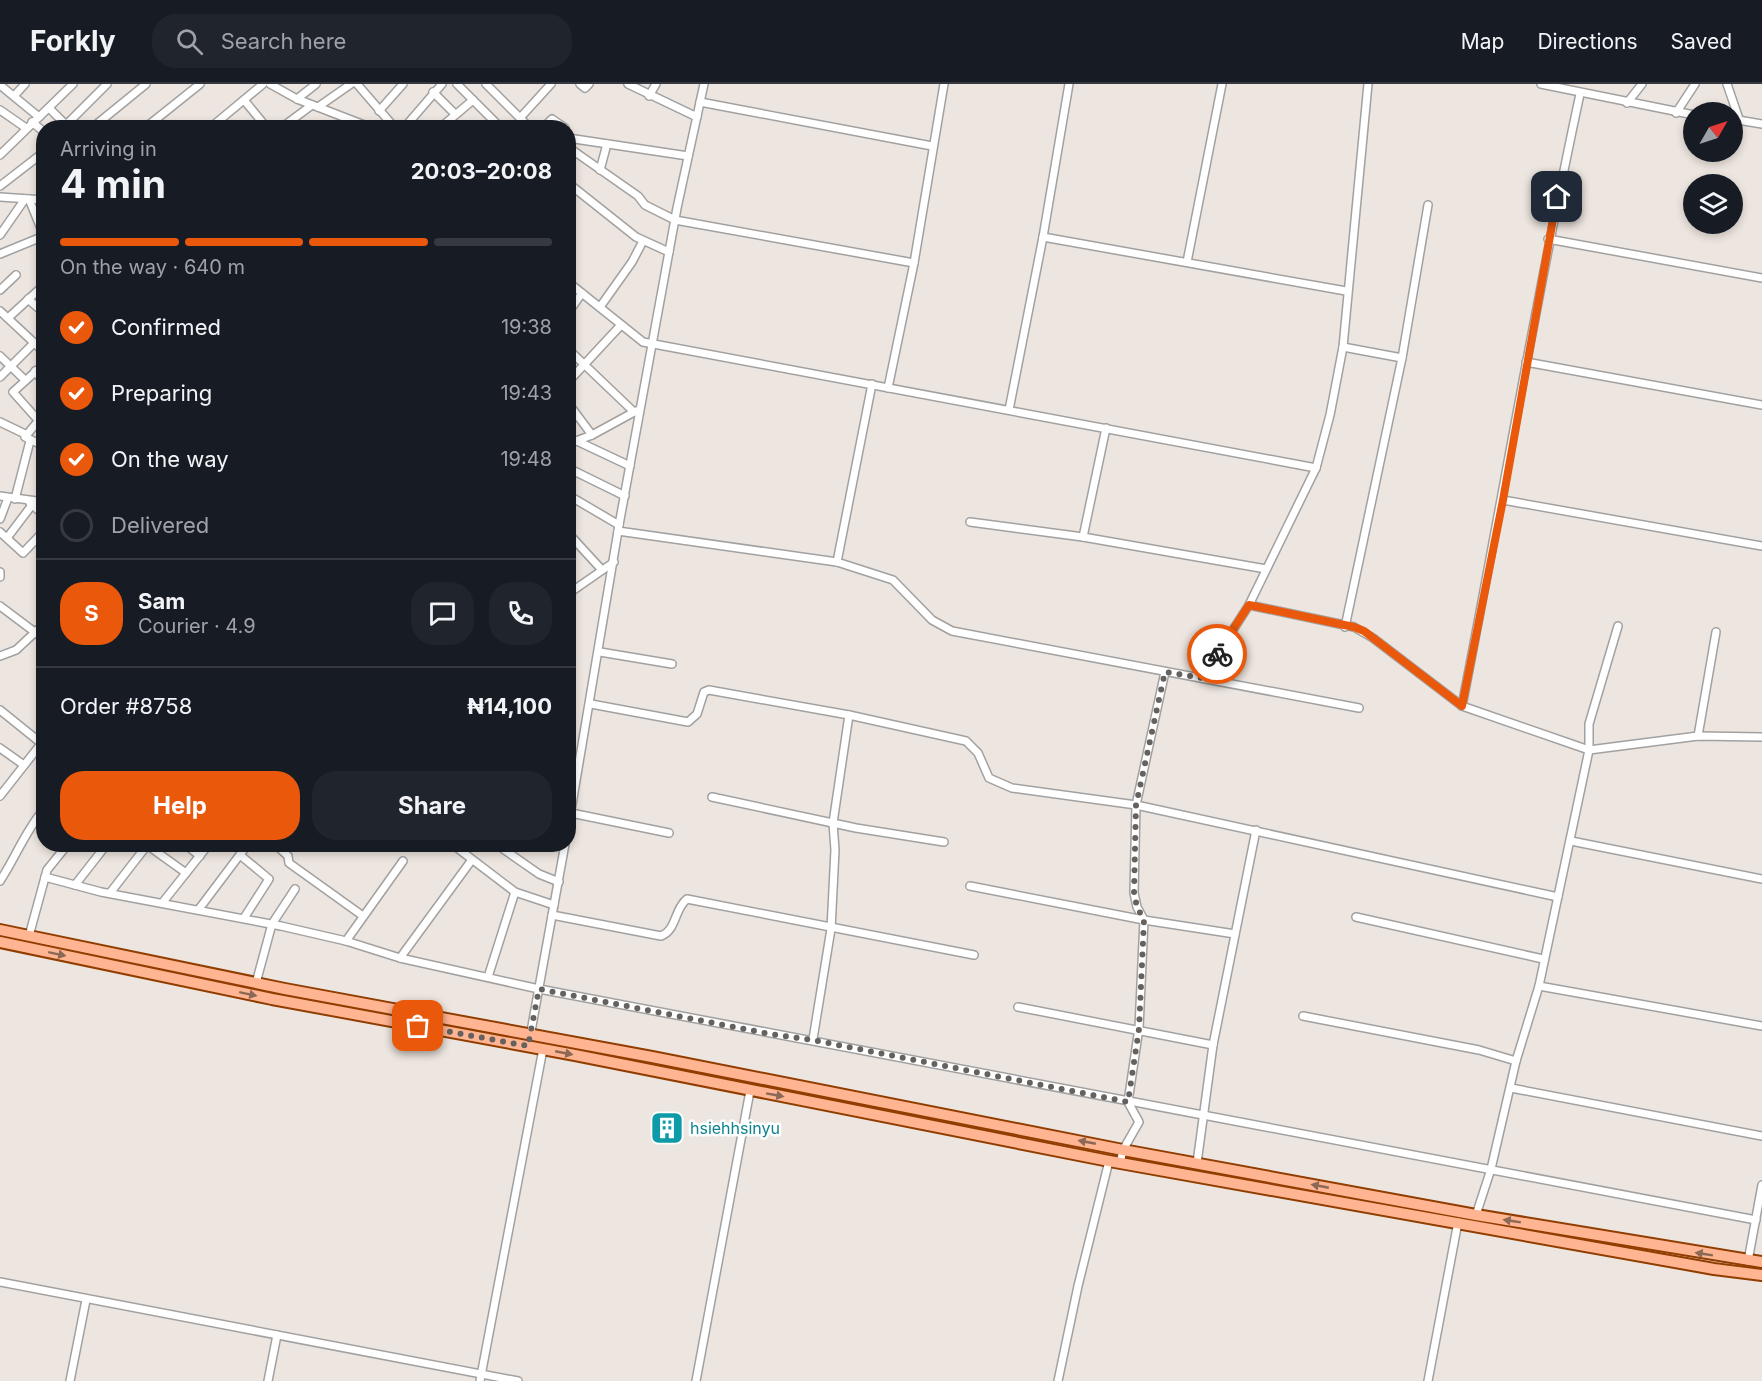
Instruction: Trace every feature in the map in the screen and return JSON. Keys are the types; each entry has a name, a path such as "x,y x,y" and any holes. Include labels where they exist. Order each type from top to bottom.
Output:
{"main road":[{"path":"0,930 256,983 1197,1163 1714,1269 1762,1275"},
{"path":"0,942 272,999 528,1046 1115,1162 1459,1218 1476,1215 1762,1262"}],"street":[{"path":"15,95 25,84"},
{"path":"0,155 73,84"},
{"path":"73,120 107,84"},
{"path":"102,120 146,84"},
{"path":"160,120 200,84"},
{"path":"220,120 264,84"},
{"path":"272,84 297,99 351,120"},
{"path":"297,99 316,84"},
{"path":"293,120 351,84"},
{"path":"357,84 387,120"},
{"path":"379,111 403,84"},
{"path":"410,120 442,84"},
{"path":"457,84 493,120"},
{"path":"486,84 520,118 551,84"},
{"path":"580,84 585,88 589,84"},
{"path":"628,84 697,117"},
{"path":"650,96 656,84"},
{"path":"576,786 600,652 638,410 704,84"},
{"path":"888,387 914,263 944,84"},
{"path":"1009,410 1043,237 1069,84"},
{"path":"1187,262 1222,84"},
{"path":"1202,678 1249,605 1316,468 1330,415 1343,347 1346,291 1368,84"},
{"path":"1541,84 1560,86 1580,94 1683,114"},
{"path":"1627,103 1642,84"},
{"path":"1727,84 1732,102"},
{"path":"0,85 39,117"},
{"path":"1676,114 1691,85"},
{"path":"433,92 455,114"},
{"path":"1462,706 1503,500 1548,238 1580,94"},
{"path":"244,100 260,120"},
{"path":"449,120 473,100"},
{"path":"700,102 932,146"},
{"path":"49,108 61,120"},
{"path":"0,110 26,128"},
{"path":"1743,120 1762,124"},
{"path":"32,122 36,125"},
{"path":"576,136 608,144 688,156"},
{"path":"600,170 608,144"},
{"path":"576,153 638,196 645,205 675,220 914,263"},
{"path":"0,186 36,158"},
{"path":"576,189 643,241 669,252"},
{"path":"0,197 33,199"},
{"path":"0,235 33,199"},
{"path":"1345,627 1402,358 1428,205"},
{"path":"1043,237 1346,291"},
{"path":"1548,238 1762,278"},
{"path":"0,254 36,239"},
{"path":"600,307 628,268 643,241"},
{"path":"0,290 16,276"},
{"path":"576,288 643,342 1316,468"},
{"path":"8,318 36,292"},
{"path":"576,301 582,293"},
{"path":"28,299 36,306"},
{"path":"0,311 34,343 0,377"},
{"path":"576,374 621,325"},
{"path":"1343,347 1402,358"},
{"path":"0,356 25,380"},
{"path":"576,357 638,410"},
{"path":"1526,362 1762,405"},
{"path":"35,371 13,392 36,418"},
{"path":"837,562 872,384"},
{"path":"577,441 638,410"},
{"path":"576,414 592,435"},
{"path":"0,422 36,442"},
{"path":"0,519 12,498 27,437 36,423"},
{"path":"1083,537 1107,428"},
{"path":"577,441 630,466"},
{"path":"576,472 625,496"},
{"path":"0,496 36,503"},
{"path":"576,500 619,528 837,562 893,580 932,620 952,631 1359,708"},
{"path":"1503,500 1762,546"},
{"path":"30,503 36,508"},
{"path":"7,538 30,503"},
{"path":"970,522 1083,537 1266,569"},
{"path":"0,532 25,553 36,540"},
{"path":"576,542 602,570"},
{"path":"577,588 614,562"},
{"path":"0,572 0,578"},
{"path":"1249,605 1364,631 1462,706 1589,750 1698,736 1762,737"},
{"path":"0,606 36,632 4,655 0,647"},
{"path":"1476,1215 1491,1169 1516,1061 1539,986 1589,750 1589,724 1618,626"},
{"path":"1698,736 1716,632"},
{"path":"600,652 672,664"},
{"path":"1058,1381 1078,1286 1115,1162 1139,1122 1128,1102 1139,1029 1144,920 1137,907 1134,893 1136,805 1165,672"},
{"path":"591,704 688,722 697,714 704,692 709,690 849,715 966,741 978,753 989,778 999,784 1136,805 1558,897"},
{"path":"0,710 36,737"},
{"path":"813,1040 831,929 835,850 833,824 849,715"},
{"path":"0,748 24,765"},
{"path":"0,796 36,750"},
{"path":"712,797 833,824 944,842"},
{"path":"576,814 669,833"},
{"path":"0,881 11,864 18,844 36,820"},
{"path":"1197,1163 1213,1044 1256,830"},
{"path":"1571,841 1762,879"},
{"path":"28,936 50,864 61,852"},
{"path":"75,885 101,852"},
{"path":"110,893 142,852"},
{"path":"157,852 186,873"},
{"path":"195,852 200,856"},
{"path":"163,902 203,852"},
{"path":"199,909 242,852"},
{"path":"284,852 288,856 289,862 363,916"},
{"path":"461,852 515,892 554,905"},
{"path":"507,852 539,874 559,882"},
{"path":"528,1046 563,852"},
{"path":"240,855 268,879 244,918"},
{"path":"346,941 402,861"},
{"path":"400,958 471,861"},
{"path":"45,878 272,924 346,941 400,958 539,989 1756,1220"},
{"path":"970,886 1144,920 1235,934"},
{"path":"256,983 272,924 295,889"},
{"path":"488,977 515,892"},
{"path":"552,915 661,936 670,930 681,905 687,898 831,929 974,955"},
{"path":"1356,917 1543,959"},
{"path":"1539,986 1762,1026"},
{"path":"1018,1007 1213,1044"},
{"path":"1303,1016 1479,1050 1516,1061"},
{"path":"481,1377 543,1049"},
{"path":"1511,1088 1762,1136"},
{"path":"696,1381 750,1091"},
{"path":"1748,1261 1762,1185"},
{"path":"1428,1381 1459,1218"},
{"path":"0,1282 481,1377 518,1381"},
{"path":"70,1381 86,1300"},
{"path":"268,1381 277,1335"}],"way so far":[{"path":"418,1026 528,1046 539,989 1128,1102 1139,1029 1144,920 1137,907 1134,893 1136,805 1165,672 1202,678 1217,654"}],"place":[{"name":"hsiehhsinyu","path":"667,1128"}],"route":[{"path":"1217,654 1249,605 1345,627 1354,627 1374,638 1462,706 1503,500 1557,197"}]}
